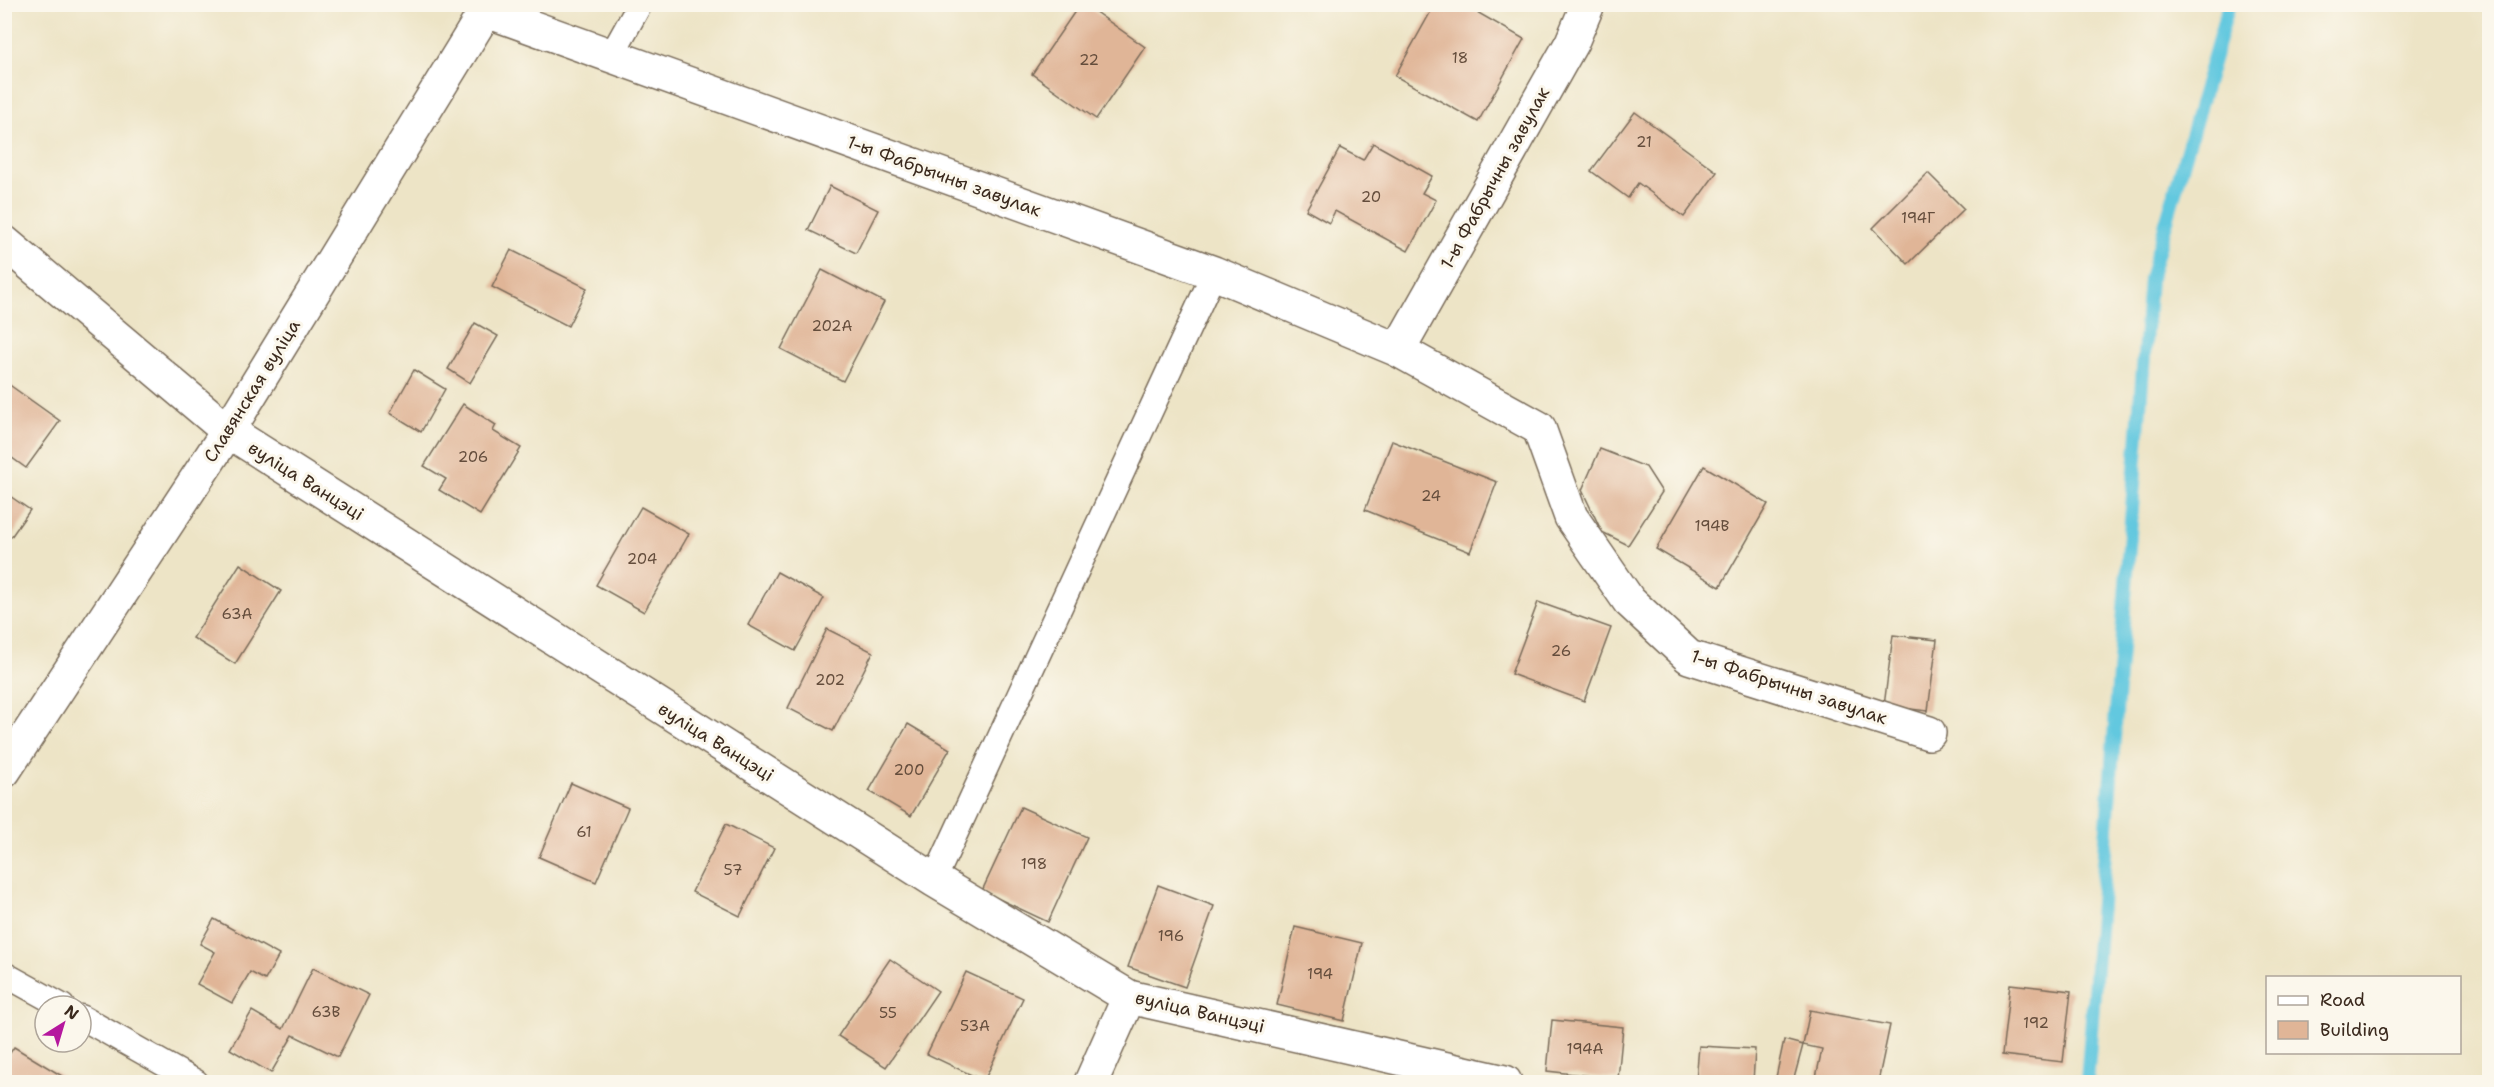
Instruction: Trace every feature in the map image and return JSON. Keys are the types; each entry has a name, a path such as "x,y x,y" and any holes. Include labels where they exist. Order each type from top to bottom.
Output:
{"street":[{"name":"1-ы Фабрычны завулак","path":"1398,350 1572,42 1588,4"},
{"name":"1-ы Фабрычны завулак","path":"489,8 611,56 1214,273 1398,350 1539,428 1571,517 1629,601 1689,657 1929,733"},
{"name":"Славянская вуліца","path":"4,771 228,431 489,8"},
{"name":"вуліца Ванцэці","path":"4,242 228,431 934,880 1129,997 1504,1083"},
{"path":"1091,1083 1129,997"}],"lane":[{"path":"611,56 640,4"},
{"path":"934,880 1214,273"},
{"path":"4,974 40,994"},
{"path":"93,1024 196,1083"}],"building":[{"path":"1080,4 1084,4 1145,47 1096,119 1032,74"},
{"path":"1435,4 1463,4 1524,39 1478,122 1395,76"},
{"path":"1635,112 1717,172 1684,217 1638,183 1628,198 1591,171"},
{"path":"1373,143 1432,176 1422,193 1436,200 1408,251 1335,211 1329,223 1306,210 1340,148 1363,160"},
{"path":"1928,173 1964,209 1908,264 1873,228"},
{"path":"830,186 878,210 856,253 808,230"},
{"path":"511,250 587,288 568,326 492,287"},
{"path":"822,270 884,302 843,381 781,349"},
{"path":"475,323 498,336 470,383 448,369"},
{"path":"414,370 445,389 421,432 390,413"},
{"path":"4,381 60,421 26,468 4,452"},
{"path":"463,404 496,425 493,431 521,448 480,515 439,490 446,479 424,466"},
{"path":"1392,441 1497,482 1470,552 1365,510"},
{"path":"1600,449 1646,467 1662,492 1628,545 1602,532 1582,490"},
{"path":"1704,466 1768,504 1720,587 1656,549"},
{"path":"4,492 30,510 11,537 4,533"},
{"path":"641,507 689,534 644,612 596,585"},
{"path":"240,564 281,591 235,664 193,638"},
{"path":"777,572 824,598 795,651 748,625"},
{"path":"1538,602 1611,628 1584,701 1511,674"},
{"path":"827,629 873,652 833,731 788,708"},
{"path":"1893,635 1937,640 1928,711 1884,706"},
{"path":"908,724 950,749 911,816 869,791"},
{"path":"571,783 628,808 596,882 539,857"},
{"path":"1021,807 1087,837 1048,922 982,891"},
{"path":"726,824 774,848 740,916 692,892"},
{"path":"1158,885 1214,906 1185,987 1128,967"},
{"path":"214,919 279,955 265,980 250,972 232,1003 197,984 215,952 200,944"},
{"path":"1295,927 1362,943 1344,1021 1277,1005"},
{"path":"890,959 938,991 886,1067 838,1036"},
{"path":"313,968 369,995 338,1057 293,1035 271,1073 230,1049 252,1011 283,1029"},
{"path":"966,972 1023,998 984,1081 927,1054"},
{"path":"2010,984 2071,991 2063,1062 2002,1055"},
{"path":"1810,1010 1890,1025 1878,1082 1815,1082 1822,1049 1803,1045"},
{"path":"1552,1020 1623,1027 1618,1079 1547,1071"},
{"path":"1784,1040 1803,1045 1793,1082 1775,1082"},
{"path":"1699,1046 1755,1049 1753,1082 1696,1082"},
{"path":"14,1047 72,1082 4,1082 4,1062"}],"waterway":[{"path":"2087,1082 2150,279 2229,4"}]}
